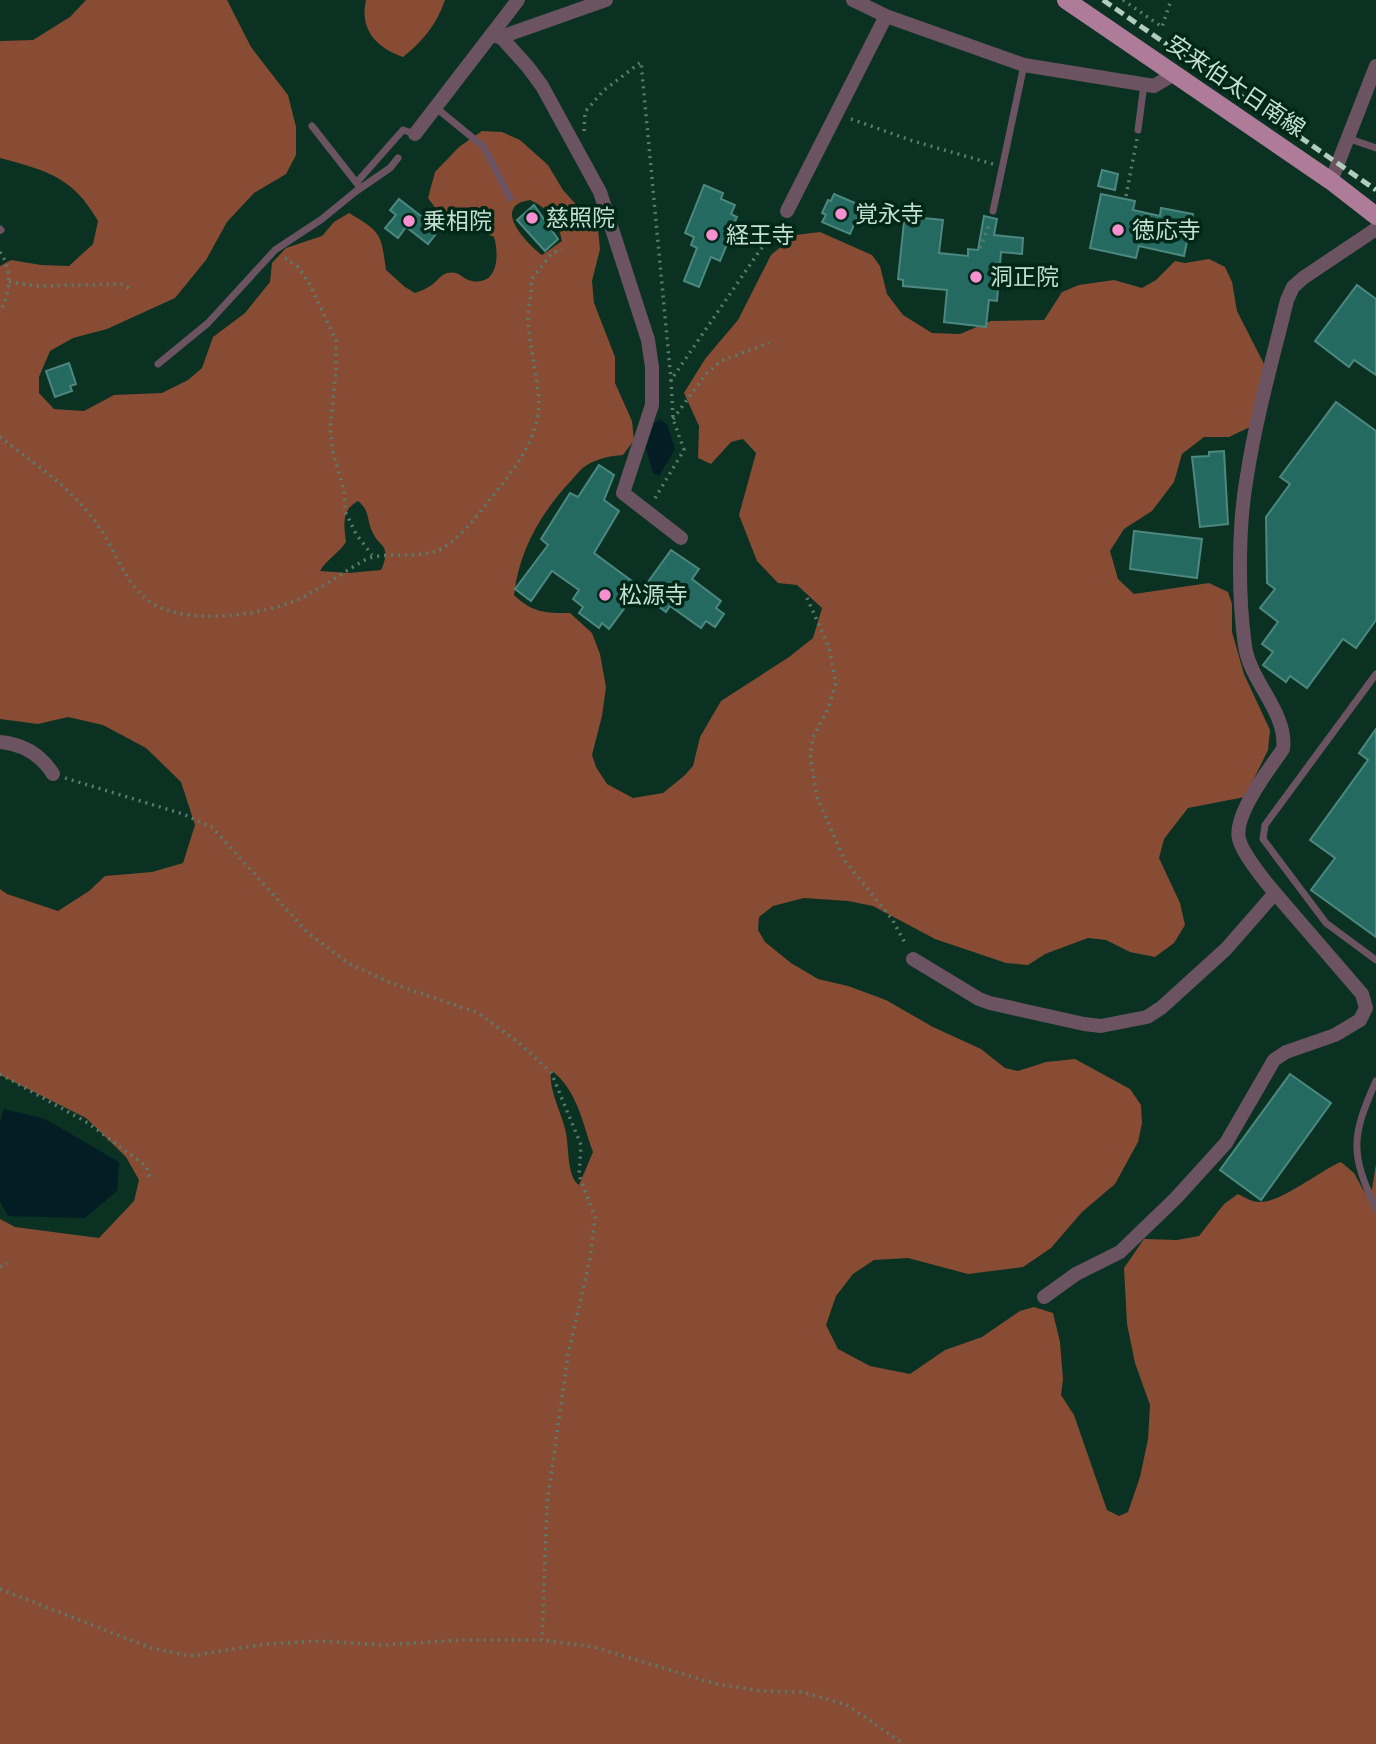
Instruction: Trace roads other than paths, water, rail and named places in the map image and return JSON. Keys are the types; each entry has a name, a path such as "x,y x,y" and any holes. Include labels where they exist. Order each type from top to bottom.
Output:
{"main road":[{"name":"安来伯太日南線","path":"1066,0 1331,181 1376,216"}],"street":[{"path":"415,134 496,36 518,0"},
{"path":"496,36 606,0"},
{"path":"853,0 886,16 1024,65 1154,86 1174,74"},
{"path":"787,211 886,16"},
{"path":"496,36 528,67 541,86 600,192 648,340 652,367 652,405 623,493 681,538"},
{"path":"1331,181 1376,66"},
{"path":"1044,1297 1076,1274 1120,1252 1176,1198 1226,1143 1279,1056 1335,1035 1364,1014 1367,1003 1362,994 1275,893 1242,848 1238,830 1241,815 1283,748 1284,740 1282,726 1253,674 1245,645 1242,572 1246,478 1287,300 1293,287 1376,229"},
{"path":"0,742 25,747 43,761 53,774"},
{"path":"913,960 990,1003 1084,1024 1101,1026 1126,1022 1147,1017 1188,984 1226,949 1275,893"}],"lane":[{"path":"993,211 1024,65"},
{"path":"1138,130 1144,85"},
{"path":"435,107 484,147 510,198"},
{"path":"312,126 359,185"},
{"path":"158,364 208,323 275,250 322,219 359,185 403,130 415,134"},
{"path":"1347,138 1376,148"},
{"path":"359,185 390,167 398,158"},
{"path":"1376,674 1265,825 1263,839 1326,923 1376,960"},
{"path":"1376,1081 1361,1115 1356,1142 1362,1178 1376,1209"}],"water":[{"path":"660,420 667,424 675,449 659,476 653,473 646,448 654,423"},
{"path":"4,1109 45,1119 119,1162 117,1191 85,1218 8,1216 0,1201 0,1121"}],"railway":[{"path":"1103,0 1376,190"}],"place":[{"name":"覚永寺","path":"841,214"},
{"name":"慈照院","path":"532,218"},
{"name":"乗相院","path":"409,221"},
{"name":"徳応寺","path":"1118,230"},
{"name":"経王寺","path":"712,235"},
{"name":"洞正院","path":"976,277"},
{"name":"松源寺","path":"605,595"}]}
